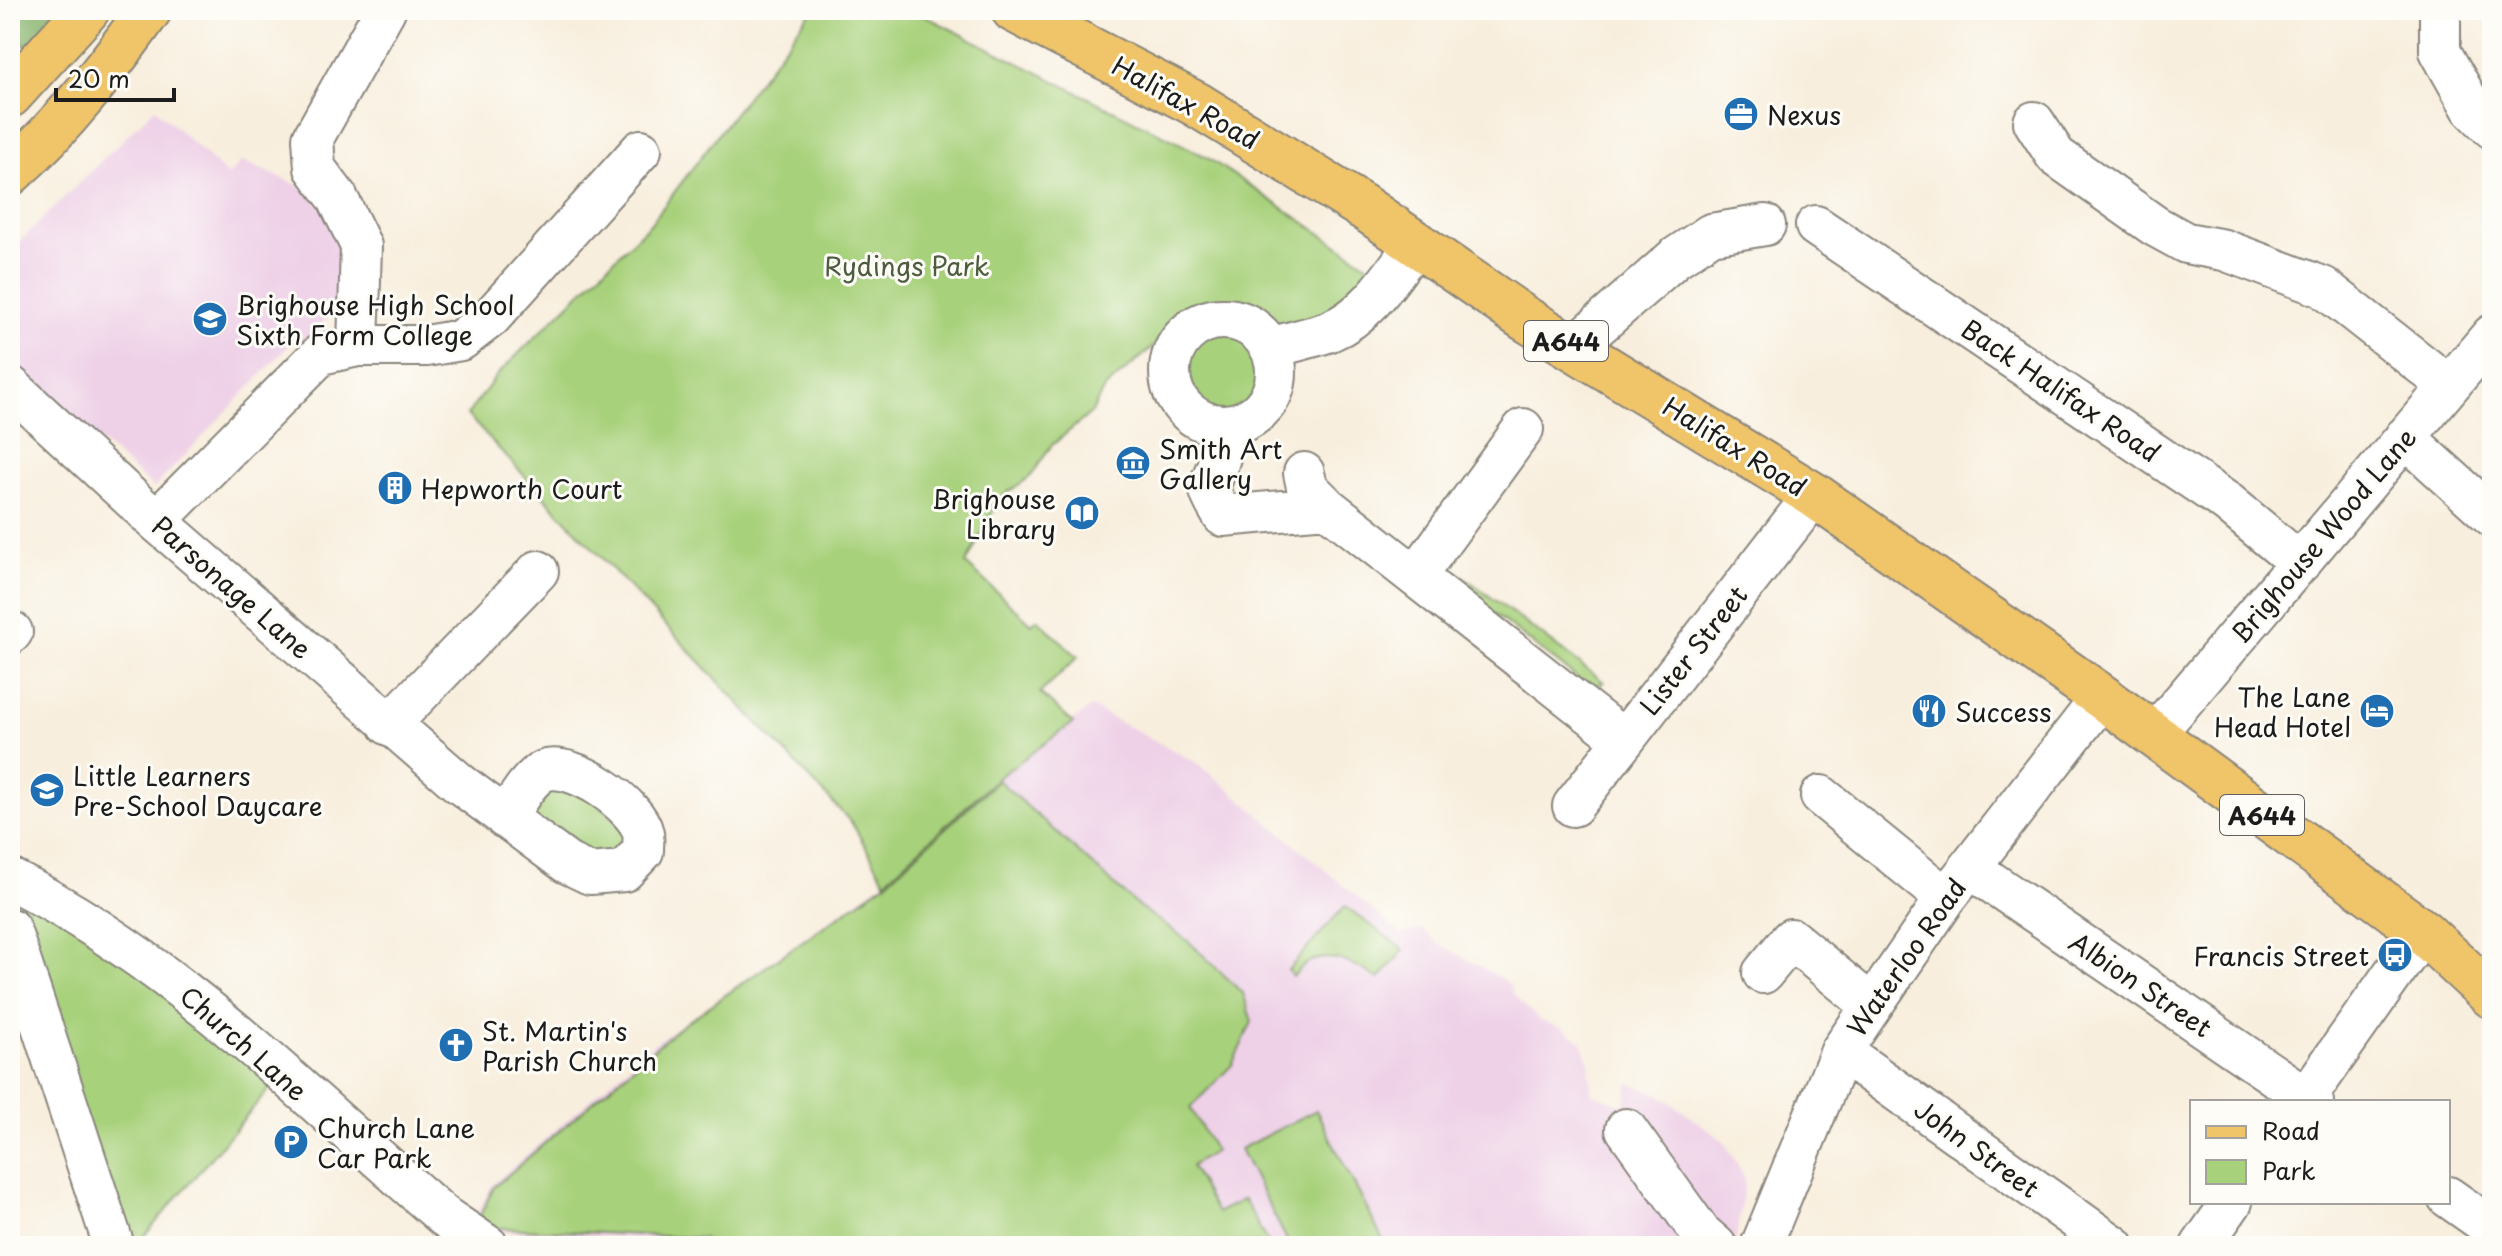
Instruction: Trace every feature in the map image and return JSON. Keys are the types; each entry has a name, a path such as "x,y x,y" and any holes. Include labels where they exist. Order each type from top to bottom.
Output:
{"main road":[{"path":"10,95 87,10"},
{"path":"10,173 48,139 103,75 149,10"},
{"name":"Halifax Road","path":"1014,10 1196,104 1416,243 1524,318 1575,346 1814,495 2102,697 2415,943"},
{"name":"A644","path":"2415,943 2492,996"}],"street":[{"path":"358,346 361,246 337,197 315,168 313,138 385,10"},
{"path":"2440,10 2440,51 2472,108 2492,128"},
{"path":"2034,122 2056,156 2155,226 2186,243 2224,250 2323,287 2449,386"},
{"path":"156,521 321,354 358,346 426,346 461,340 491,317 641,150"},
{"path":"1575,346 1675,258 1711,234 1751,216"},
{"name":"Back Halifax Road","path":"1816,226 2228,503 2300,563"},
{"path":"1270,348 1332,330 1349,320 1375,298 1416,243"},
{"path":"1220,318 1237,320 1253,327 1270,348 1277,372 1273,390 1264,406 1251,418 1223,425 1198,420 1184,409 1173,394 1169,377 1177,344 1188,331 1220,318"},
{"name":"Brighouse Wood Lane","path":"2153,736 2492,335"},
{"name":"Parsonage Lane","path":"10,387 156,521 389,725 505,818"},
{"path":"1223,425 1220,458 1208,481 1211,496 1223,516 1327,507"},
{"path":"1416,576 1523,429"},
{"path":"2405,437 2492,516"},
{"path":"1304,473 1307,487 1327,507 1624,740"},
{"name":"Lister Street","path":"1573,806 1814,495"},
{"path":"389,725 538,571"},
{"name":"Waterloo Road","path":"1761,1246 1841,1051 1958,882 2102,697"},
{"name":"Albion Street","path":"1821,796 2069,954 2118,952 2307,1100"},
{"name":"Church Lane","path":"10,879 54,901 187,991 466,1240"},
{"path":"10,929 114,1246"},
{"path":"1763,973 1791,939 1872,1006"},
{"path":"2307,1100 2415,943"},
{"name":"John Street","path":"1841,1051 2114,1246"},
{"path":"1626,1129 1700,1232 1716,1246"},
{"path":"2201,1246 2231,1204"}],"shaded area":[{"name":"Brighouse High School Sixth Form College","path":"155,108 228,176 242,161 302,187 341,228 346,300 300,344 294,340 154,488 59,405 10,356 10,251"},
{"path":"1091,707 1199,764 1401,934 1422,929 1438,943 1509,983 1513,995 1541,1021 1562,1028 1582,1042 1589,1062 1591,1093 1625,1106 1629,1083 1659,1094 1724,1141 1745,1178 1735,1246 706,1246 701,1242 475,1229 478,1213 492,1185 655,1043 885,881 996,779"}],"green space":[{"path":"14,10 75,10 30,47 23,45"},
{"name":"Rydings Park","path":"812,10 913,10 1205,156 1380,273 1348,308 1287,326 1228,310 1202,314 1174,329 1103,390 1092,412 1051,446 1031,476 999,499 966,564 1032,624 1037,619 1078,657 1040,693 1073,723 996,779 885,881 852,823 467,415 498,374 651,223"},
{"path":"1220,332 1235,335 1248,344 1257,357 1260,372 1257,387 1248,400 1235,409 1220,412 1205,409 1192,400 1183,387 1180,372 1183,357 1192,344 1205,335"},
{"path":"1456,571 1604,682 1591,689 1458,586"},
{"path":"998,780 1138,906 1188,941 1243,993 1252,1022 1232,1065 1190,1108 1215,1151 1191,1166 1217,1213 1244,1199 1269,1246 713,1246 703,1238 480,1227 481,1213 494,1187 677,1029 887,882"},
{"path":"558,787 594,800 627,830 622,855 597,858 567,846 547,833 534,816 531,806 547,788"},
{"path":"10,879 282,1074 136,1246 114,1246 10,929"},
{"path":"1345,906 1404,950 1379,979 1346,962 1324,958 1302,967 1293,977 1288,970"},
{"path":"1316,1110 1386,1246 1290,1246 1240,1149"}],"place":[{"name":"Nexus","path":"1741,114"},
{"name":"Brighouse High School Sixth Form College","path":"210,319"},
{"name":"Smith Art Gallery","path":"1133,463"},
{"name":"Hepworth Court","path":"395,488"},
{"name":"Brighouse Library","path":"1082,513"},
{"name":"Success","path":"1929,711"},
{"name":"The Lane Head Hotel","path":"2377,711"},
{"name":"Little Learners Pre-School Daycare","path":"47,790"},
{"name":"Francis Street","path":"2395,955"},
{"name":"St. Martin's Parish Church","path":"456,1045"},
{"name":"Church Lane Car Park","path":"291,1142"}]}
